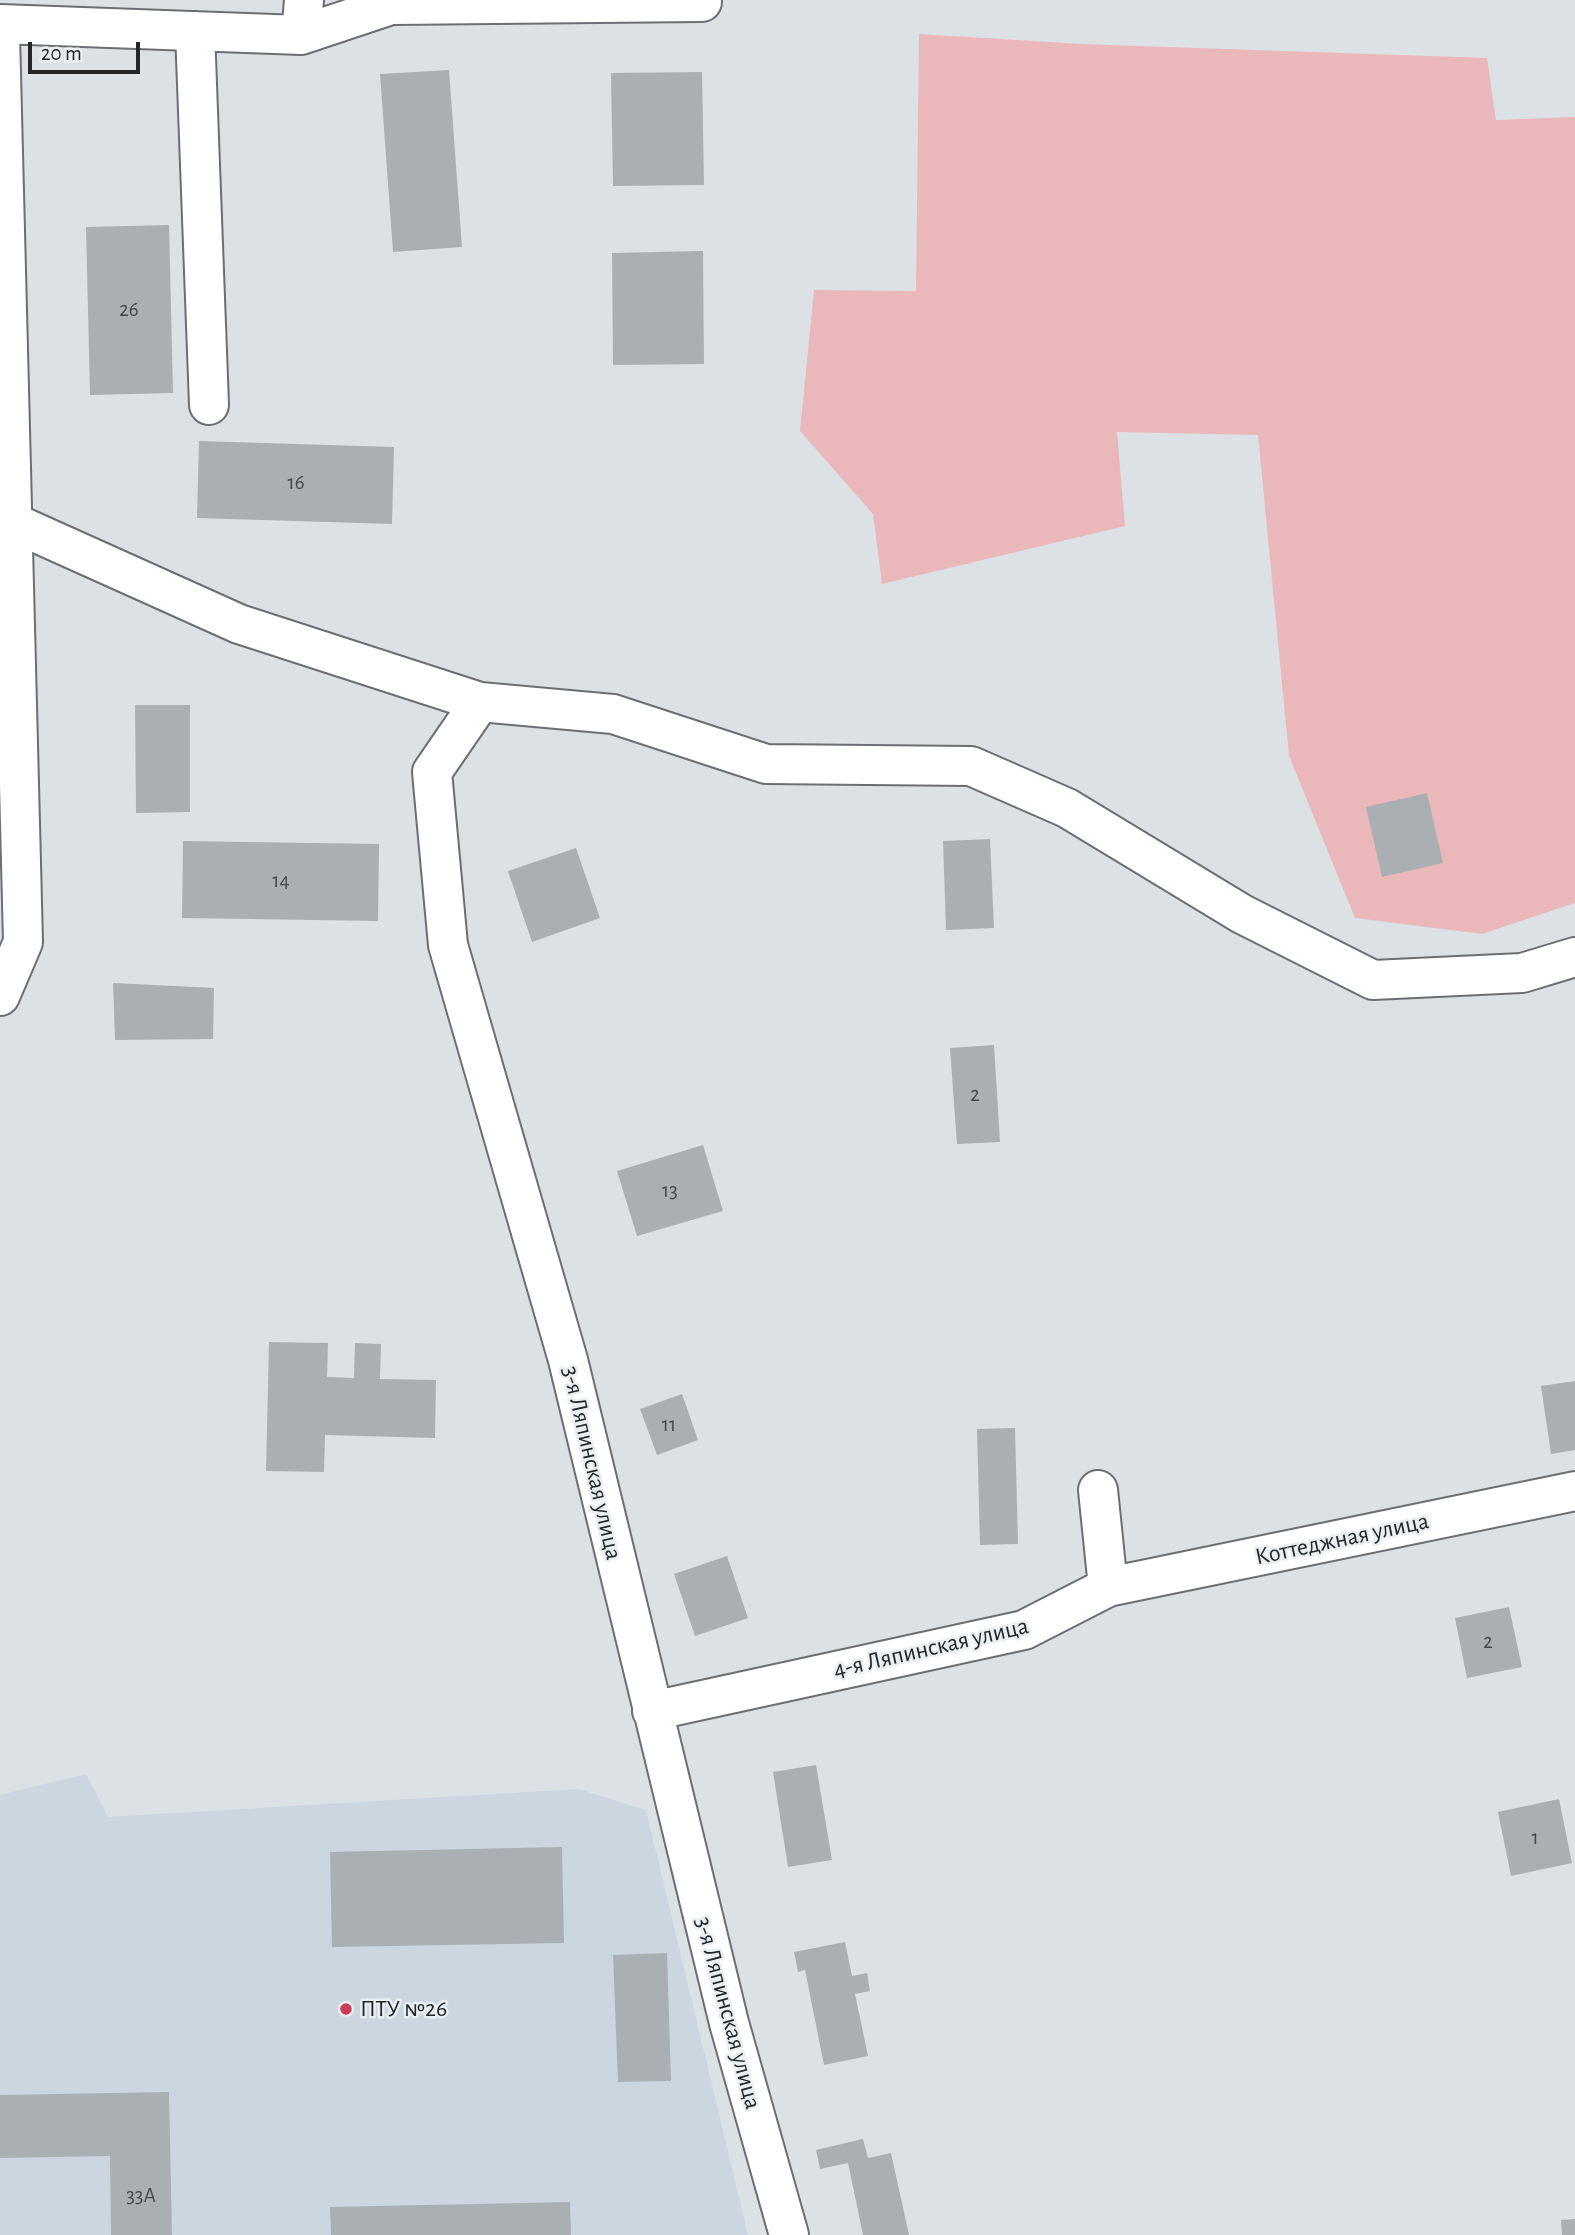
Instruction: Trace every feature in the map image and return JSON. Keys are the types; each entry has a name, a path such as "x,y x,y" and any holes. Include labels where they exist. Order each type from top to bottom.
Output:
{"street":[{"path":"0,24 195,31 391,5 702,2"},
{"path":"195,31 209,405"},
{"path":"0,34 6,472 12,522 23,942 0,996"},
{"path":"12,522 239,624 480,702 613,714 766,764 971,766 1067,808 1242,915 1373,980 1522,974 1575,957"},
{"name":"3-я Ляпинская улица","path":"480,702 432,772 447,945 568,1360 729,2023 789,2235"},
{"path":"1098,1490 1108,1587"},
{"name":"Коттеджная улица","path":"1108,1587 1575,1491"},
{"name":"4-я Ляпинская улица","path":"652,1711 1024,1630 1108,1587"}],"shaded area":[{"path":"919,34 1081,44 1487,58 1496,120 1575,117 1575,903 1482,934 1355,918 1289,756 1258,435 1117,432 1125,526 882,584 873,514 800,431 814,290 916,291"},
{"name":"ПТУ №26","path":"86,1774 108,1817 578,1789 646,1810 748,2235 0,2235 0,1795"}],"building":[{"path":"449,70 462,247 393,252 380,74"},
{"path":"702,72 704,185 613,186 611,73"},
{"path":"169,225 173,393 90,395 86,227"},
{"path":"703,251 704,364 613,365 612,253"},
{"path":"199,441 394,447 392,524 197,518"},
{"path":"135,705 190,705 190,812 136,813"},
{"path":"1427,793 1443,863 1382,877 1366,807"},
{"path":"990,839 994,928 946,930 943,841"},
{"path":"183,841 379,844 378,921 182,918"},
{"path":"576,848 600,918 532,942 508,871"},
{"path":"113,983 214,988 213,1039 115,1040"},
{"path":"994,1045 1000,1142 957,1144 950,1048"},
{"path":"703,1145 723,1211 637,1236 617,1171"},
{"path":"269,1342 328,1343 327,1377 354,1378 355,1343 381,1344 380,1379 436,1380 435,1438 325,1435 324,1472 266,1471"},
{"path":"1575,1381 1575,1450 1551,1454 1541,1386"},
{"path":"682,1394 698,1440 657,1455 640,1409"},
{"path":"1015,1428 1018,1544 980,1545 977,1429"},
{"path":"727,1556 748,1618 695,1636 674,1574"},
{"path":"1509,1607 1522,1667 1467,1678 1455,1618"},
{"path":"816,1765 832,1860 788,1867 773,1772"},
{"path":"1559,1799 1572,1863 1511,1876 1498,1812"},
{"path":"562,1847 564,1943 332,1947 330,1852"},
{"path":"845,1942 852,1976 867,1973 870,1991 855,1994 868,2056 824,2065 805,1970 798,1972 794,1952"},
{"path":"667,1953 671,2081 618,2082 613,1955"},
{"path":"169,2092 172,2235 111,2235 110,2156 0,2158 0,2095"},
{"path":"863,2139 868,2158 891,2153 909,2235 863,2235 848,2163 820,2169 816,2150"},
{"path":"570,2202 571,2235 331,2235 330,2207"},
{"path":"1575,2219 1575,2235 1562,2235 1561,2220"}],"place":[{"name":"ПТУ №26","path":"346,2009"}]}
